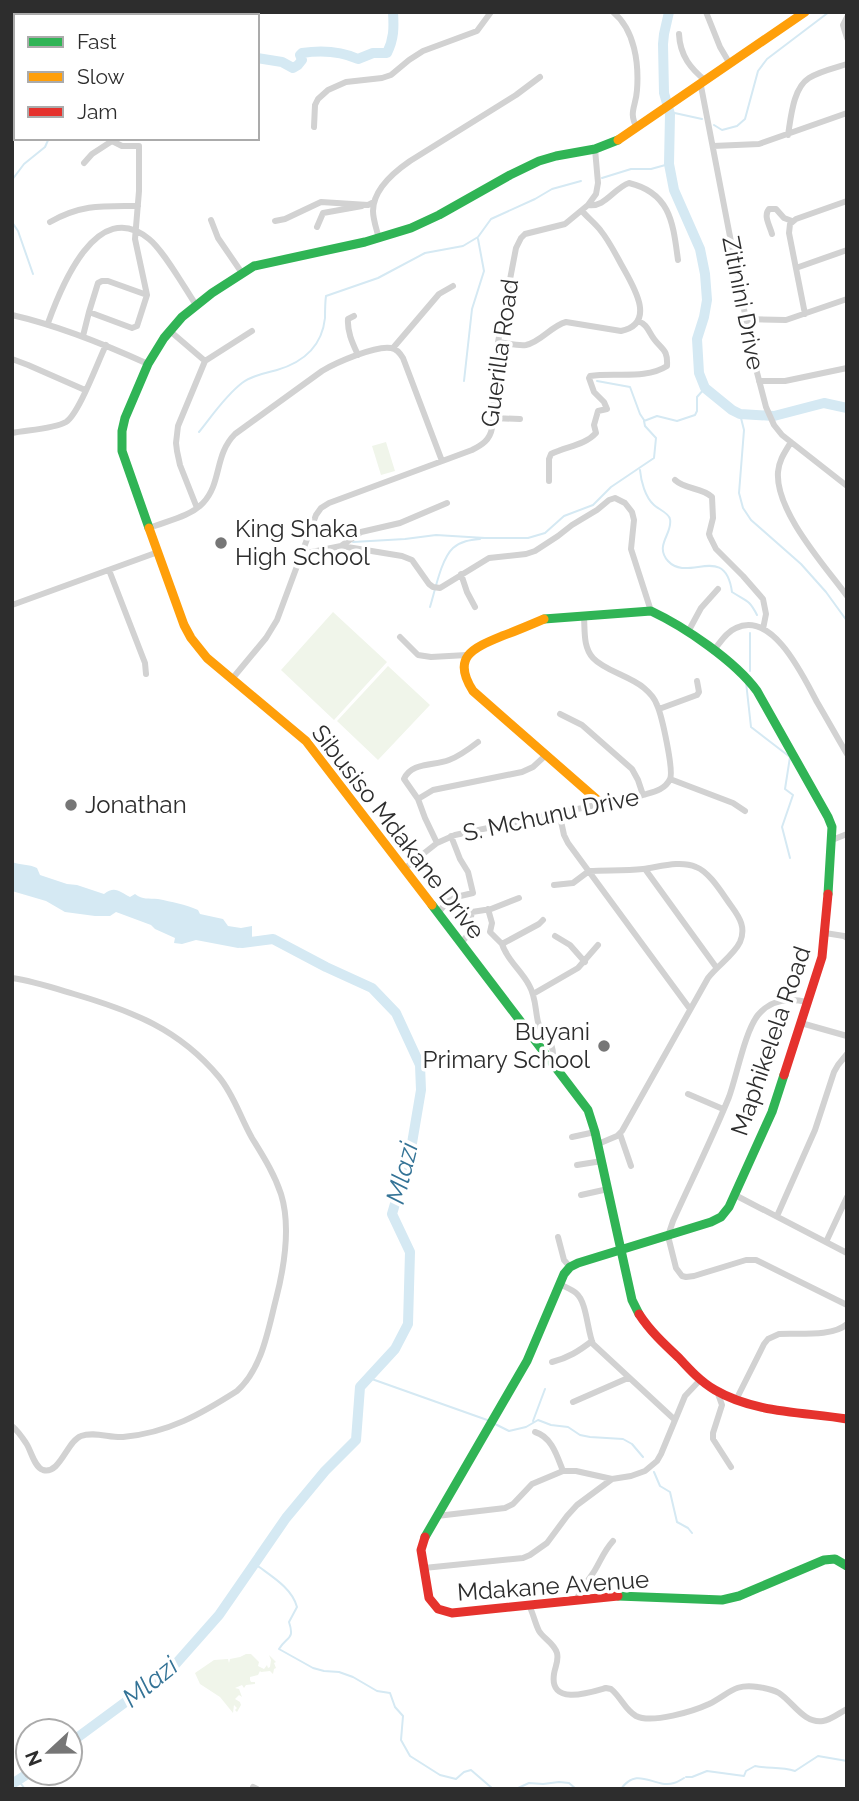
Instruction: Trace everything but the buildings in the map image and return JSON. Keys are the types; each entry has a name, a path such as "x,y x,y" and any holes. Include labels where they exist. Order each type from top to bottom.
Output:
{"street":[{"path":"314,127 314,105 328,90 346,82 391,75 423,51 477,31 491,12"},
{"path":"613,12 624,24 634,47 637,90 632,110 633,120 638,128"},
{"path":"706,12 719,47 730,64"},
{"name":"Sibusiso Mdakane Drive","path":"800,14 621,139 596,149 539,161 411,228 379,239 254,266 242,273 196,305 170,331 148,364 125,418 122,451 191,638 207,658 306,741 588,1110 602,1161 630,1293 636,1310 648,1329 701,1379 736,1400 847,1419"},
{"path":"847,17 843,25 847,38"},
{"path":"680,34 684,57 704,83"},
{"path":"788,135 797,95 803,83 811,76 847,64"},
{"path":"317,227 323,213 371,204 400,168 541,77"},
{"name":"Zitinini Drive","path":"704,83 713,146 746,320 766,407 774,425 791,442 847,486"},
{"path":"713,146 759,144 847,113"},
{"path":"84,163 92,154 112,141 122,146 139,146 135,239 147,295 137,326 132,328 89,312"},
{"name":"Guerilla Road","path":"232,679 273,628 318,512 324,506 472,450 486,442 492,433 498,342 516,247 521,238 530,232 561,226 588,205 596,194 598,183 596,149"},
{"path":"588,205 600,204 629,183 640,186 664,203 669,212 678,260"},
{"path":"805,314 789,228 792,222 847,201"},
{"path":"275,221 321,202 371,204"},
{"path":"371,204 379,239"},
{"path":"50,222 72,211 89,207 138,206"},
{"path":"772,234 766,218 768,209 776,209 792,222"},
{"path":"498,342 530,344 558,324 566,322 621,331 629,329 638,321 640,306 628,276 601,231 582,211"},
{"path":"211,220 218,239 242,273"},
{"path":"48,323 62,285 87,248 95,239 123,227 136,230 154,243 196,305"},
{"path":"796,268 847,250"},
{"path":"83,336 98,283 108,281 147,295"},
{"path":"393,348 439,294 453,286"},
{"path":"746,320 780,321 847,299"},
{"path":"12,315 48,323 148,364"},
{"path":"354,316 348,319 347,324 358,355"},
{"path":"549,481 551,454 584,443 592,437 596,433 594,425 598,411 607,409 594,392 590,376 648,374 667,366 663,348 653,339 647,326 638,321"},
{"path":"170,331 205,361"},
{"path":"197,508 180,465 176,443 178,426 205,361 252,331"},
{"path":"12,433 65,423 76,410 106,345"},
{"path":"149,528 184,515 203,503 211,491 224,447 235,434 322,371 379,348 393,348 403,358 442,461"},
{"path":"12,359 85,390"},
{"path":"759,381 785,381 847,368"},
{"path":"493,418 520,419"},
{"path":"791,442 778,470 780,492 795,524 847,596"},
{"path":"675,480 684,487 705,492 712,498 710,537 716,549 762,599 766,614 763,629"},
{"path":"302,554 341,546 407,557 427,582 437,587 489,558 535,551 612,498 622,501 632,512 634,520 631,549 651,611 548,618 480,645 467,655 463,674 473,691 602,803"},
{"path":"341,546 361,533 400,523 447,503"},
{"path":"12,605 158,552"},
{"path":"109,570 145,663 146,674"},
{"path":"461,574 475,607"},
{"path":"688,632 701,608 718,589"},
{"name":"Maphikelela Road","path":"621,1250 717,1219 725,1213 735,1195 772,1111 822,957 832,840 832,827 828,817 757,691 745,676 688,632 651,611"},
{"name":"S. Mchunu Drive","path":"404,869 437,843 451,836 643,795 662,789 670,779 671,767 656,701 645,688 591,656 585,638 584,617"},
{"path":"713,651 736,628 748,625 763,629 793,658 847,754"},
{"path":"400,637 418,655 467,655"},
{"path":"659,709 697,695 697,681"},
{"path":"560,713 582,725 632,769 643,795"},
{"path":"437,843 418,799 404,779 410,770 448,761 478,742"},
{"path":"418,799 433,790 523,772 546,755"},
{"path":"670,779 733,803 745,811"},
{"path":"559,812 566,839 690,1009"},
{"path":"832,840 847,834"},
{"path":"438,913 447,902 473,893 469,876 451,836"},
{"path":"554,885 573,883 589,871 645,869 683,864 696,867 707,875 722,894 740,919 743,932 736,948 716,967 690,1009 620,1134 598,1144"},
{"path":"645,869 716,967"},
{"path":"461,943 467,936 472,912 519,898"},
{"path":"488,909 492,923 490,932 502,944 533,994 538,1022 553,1048 552,1061"},
{"path":"502,944 543,920"},
{"path":"825,933 847,938"},
{"path":"555,936 577,951 585,962"},
{"path":"533,994 562,979 585,962 598,945"},
{"path":"12,978 38,983 121,1010 162,1028 192,1050 217,1075 230,1093 273,1174 283,1200 285,1249 278,1290 257,1365 237,1391 193,1418 176,1425 121,1437 92,1434 77,1437 58,1464 46,1470 37,1465 26,1443 12,1426"},
{"path":"807,1002 788,999 779,1001 764,1009 756,1018 723,1109 668,1236 676,1268 686,1277 746,1260 756,1260 847,1305"},
{"path":"801,1023 847,1036"},
{"path":"777,1216 815,1130 834,1072 847,1054"},
{"path":"688,1094 723,1109"},
{"path":"572,1137 595,1132"},
{"path":"620,1134 631,1166"},
{"path":"577,1165 602,1161"},
{"path":"581,1195 608,1189"},
{"path":"735,1195 847,1253"},
{"path":"826,1242 847,1197"},
{"path":"558,1237 564,1260 570,1267 621,1250"},
{"name":"Mdakane Avenue","path":"570,1267 527,1361 422,1546 427,1589 431,1601 438,1609 459,1613 609,1596 730,1600 824,1560 835,1559 847,1566"},
{"path":"560,1284 579,1296 592,1340 628,1378 675,1420"},
{"path":"736,1400 764,1344 773,1336 835,1331 847,1324"},
{"path":"552,1362 576,1353 592,1340"},
{"path":"573,1402 628,1378"},
{"path":"437,1516 505,1508 513,1504 532,1484 563,1471 612,1479 645,1471 661,1454 685,1396 701,1379"},
{"path":"717,1391 722,1405 713,1439 731,1467"},
{"path":"535,1432 548,1440 563,1471"},
{"path":"424,1568 523,1558 530,1555 547,1543 577,1504 612,1479"},
{"path":"577,1600 603,1551 612,1541"},
{"path":"529,1605 540,1631 556,1651 558,1661 554,1680 558,1689 566,1695 576,1696 611,1689 631,1713 646,1720 664,1718 706,1705 743,1685 771,1689 815,1721 828,1720 847,1709"}],"shaded area":[{"path":"386,442 395,471 381,475 372,446"},
{"path":"333,612 387,662 334,720 281,670"},
{"path":"388,666 430,705 378,760 337,721"},
{"path":"251,1654 259,1662 258,1666 264,1669 267,1665 270,1667 269,1655 276,1662 276,1668 273,1674 270,1671 260,1671 258,1675 250,1677 255,1684 235,1688 239,1689 242,1697 239,1695 235,1699 241,1705 237,1712 234,1705 233,1713 220,1697 200,1684 195,1673 214,1660 228,1659 229,1663 230,1659"}],"water":[{"path":"12,862 37,868 40,875 104,894 114,890 130,897 135,894 143,898 173,902 198,910 200,914 223,919 228,926 252,926 252,946 238,948 196,940 174,943 175,938 151,925 116,912 110,916 95,916 65,912 46,901 12,891"}],"waterway":[{"path":"259,58 282,62 293,68 302,60 302,53 331,52 358,59 373,53 387,53 393,33 393,12"},
{"path":"669,12 663,44 664,93 670,114 669,164 674,190 700,249 705,274 707,300 697,339 699,373 705,388 740,414 774,416 824,403 847,408"},
{"path":"714,125 722,130 737,126 745,119 758,71 767,59 829,12"},
{"path":"670,112 702,119"},
{"path":"12,180 24,164 45,147 48,140"},
{"path":"602,178 631,169 651,169 669,164"},
{"path":"199,432 224,400 242,383 255,376 287,367 310,352 323,328 326,296 378,278 425,253 463,246 478,237 491,219 552,189 581,181"},
{"path":"12,222 18,231 33,274"},
{"path":"464,381 472,309 484,271 478,239"},
{"path":"597,381 630,387 644,420"},
{"path":"353,542 436,535 528,538 545,533 564,516 593,505 611,487 654,458 656,438 644,421 657,416 677,421 695,415 697,397 705,388"},
{"path":"740,414 744,430 739,493 743,508 751,520 801,564 847,621"},
{"path":"640,470 648,498 670,519 663,545 668,561 676,567 714,566 722,569 728,577 732,592 749,603 757,615"},
{"path":"430,607 449,553 459,544 480,539"},
{"path":"750,633 750,671"},
{"path":"746,682 751,727 790,757 785,789 793,795 782,827 790,858"},
{"name":"Mlazi","path":"84,1733 173,1667 219,1615 286,1518 325,1471 356,1440 360,1387 395,1349 408,1324 410,1252 392,1214 411,1149 421,1090 420,1065 396,1013 372,988 273,939 242,943"},
{"path":"369,1378 490,1421"},
{"path":"533,1421 545,1389"},
{"path":"495,1424 509,1431 526,1427 538,1420 568,1427 580,1435 623,1439 632,1444 643,1457"},
{"path":"654,1472 660,1486 670,1492 677,1522 692,1533"},
{"path":"254,1563 285,1587 297,1607 289,1622 291,1635 279,1649 313,1668 339,1672 377,1691 390,1693 395,1707 403,1716 401,1740 410,1756 440,1775 456,1779 471,1770 493,1789"},
{"path":"686,1777 707,1771 744,1776 746,1771 755,1766 795,1771 818,1756 847,1761"},
{"path":"621,1789 634,1779 667,1784 684,1778"},
{"path":"516,1789 529,1783 559,1782 569,1783 576,1789"}],"traffic: fast":[{"path":"149,528 122,451 122,431 148,364 164,338 182,317 212,293 254,266 365,242 411,228 539,161 595,149 618,140"},
{"path":"544,619 651,611 694,635 736,668 757,691 828,817 832,827 828,894"},
{"path":"432,905 588,1110 632,1300 639,1314"},
{"path":"425,1537 527,1361 564,1274 578,1263 721,1217 729,1207 772,1112 784,1075"},
{"path":"618,1596 722,1600 739,1596 824,1560 835,1559 847,1566"}],"traffic: slow":[{"path":"618,140 805,12"},
{"path":"149,528 191,638 207,658 306,741 432,905"},
{"path":"544,619 474,650 468,655 464,670 473,691 602,804"}],"traffic: jam":[{"path":"784,1075 822,957 828,894"},
{"path":"639,1314 657,1337 692,1371 705,1383 730,1398 779,1410 847,1419"},
{"path":"425,1537 421,1550 429,1598 438,1609 452,1613 618,1596"}],"place":[{"name":"King Shaka High School","path":"221,543"},
{"name":"Jonathan","path":"71,805"},
{"name":"Buyani Primary School","path":"604,1046"}]}
